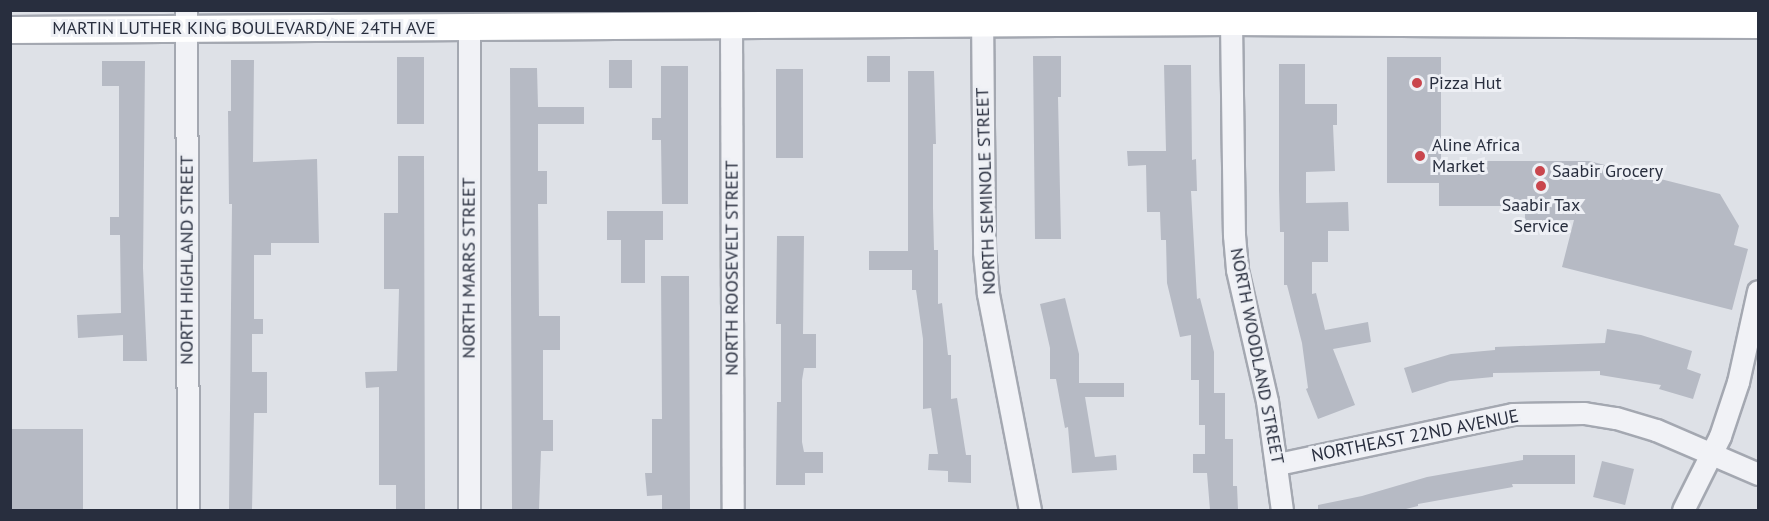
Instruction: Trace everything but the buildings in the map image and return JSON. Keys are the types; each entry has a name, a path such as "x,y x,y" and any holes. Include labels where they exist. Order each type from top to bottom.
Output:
{"main road":[{"name":"MARTIN LUTHER KING BOULEVARD/NE 24TH AVE","path":"10,30 186,20 468,26 731,26 982,17 1231,22 1758,25"}],"street":[{"name":"NORTH SEMINOLE STREET","path":"982,17 984,252 987,284 994,333 1030,510"},
{"name":"NORTH HIGHLAND STREET","path":"186,20 188,510"},
{"name":"NORTH WOODLAND STREET","path":"1231,22 1234,235 1237,270 1268,400 1278,464 1282,510"},
{"name":"NORTH MARRS STREET","path":"468,26 468,510"},
{"name":"NORTH ROOSEVELT STREET","path":"731,26 733,510"},
{"path":"1683,510 1713,454 1738,382 1758,291"},
{"name":"NORTHEAST 22ND AVENUE","path":"1278,464 1513,414 1545,412 1584,413 1616,418 1656,430 1758,474"}],"place":[{"name":"Pizza Hut","path":"1417,83"},
{"name":"Aline Africa Market","path":"1420,156"},
{"name":"Saabir Grocery","path":"1540,171"},
{"name":"Saabir Tax Service","path":"1541,186"}]}
